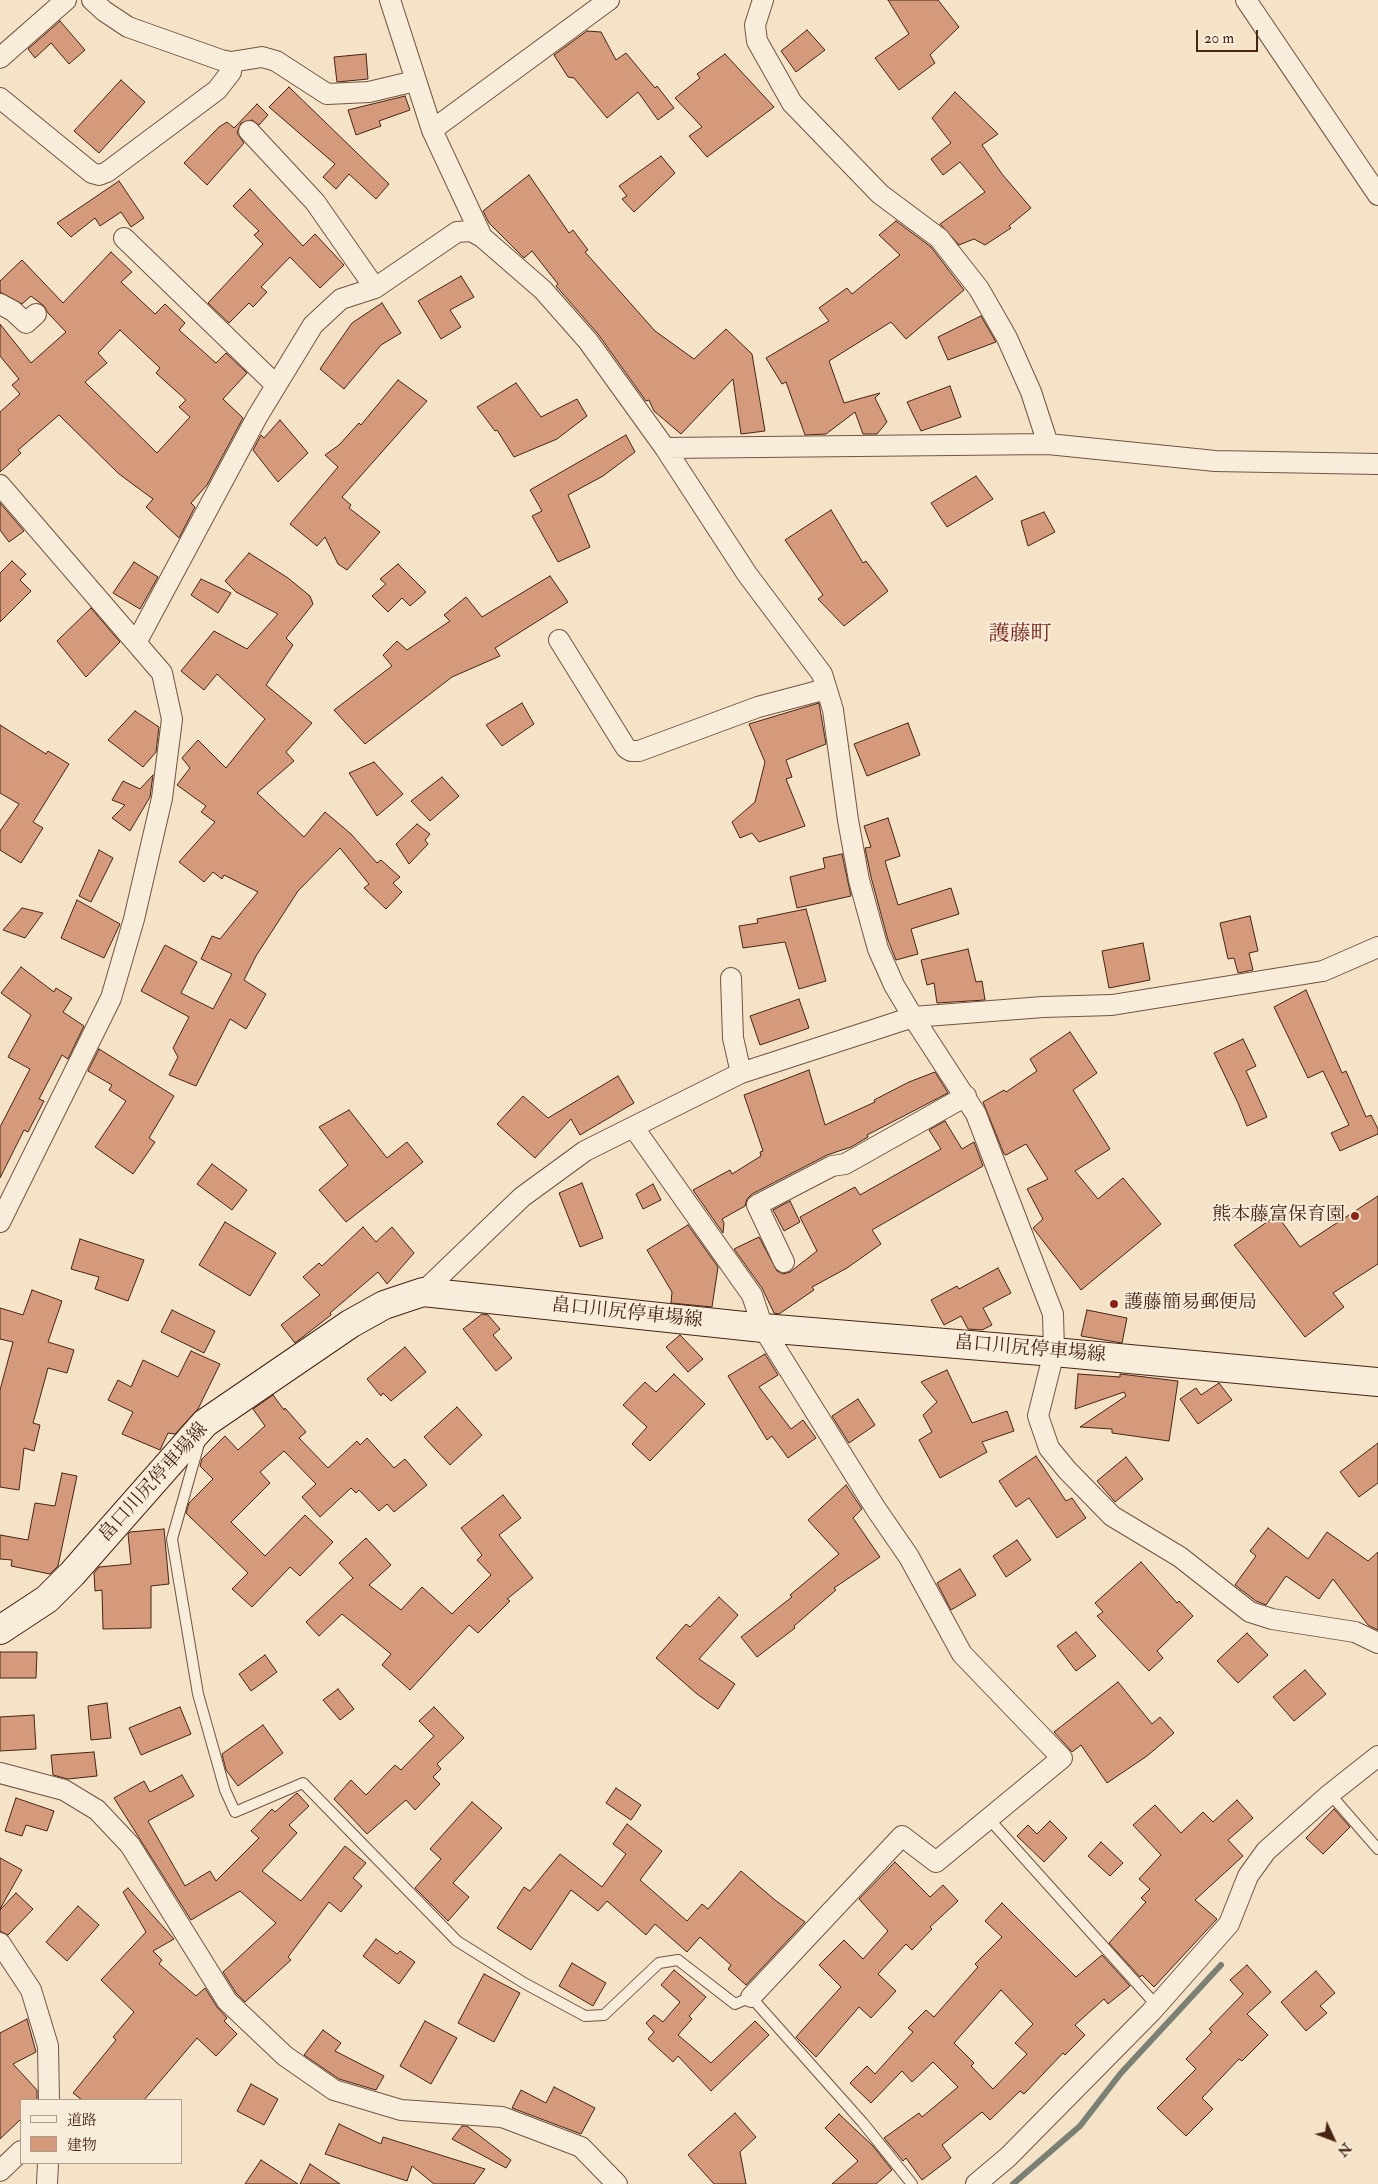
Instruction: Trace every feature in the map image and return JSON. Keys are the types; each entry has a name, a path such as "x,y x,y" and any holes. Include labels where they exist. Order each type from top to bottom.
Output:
{"main road":[{"name":"畠口川尻停車場線","path":"0,1630 47,1599 72,1574 205,1423 350,1324 384,1305 423,1292 764,1328 1378,1382"}],"street":[{"path":"0,58 66,0"},
{"path":"92,0 104,11 128,26 211,57 231,62 270,58 327,94 369,92 415,81"},
{"path":"390,0 432,130 482,237"},
{"path":"432,130 609,0"},
{"path":"763,0 755,25 757,42 792,103 880,194 939,238 979,289 1007,338 1031,392 1048,444"},
{"path":"1246,0 1378,195"},
{"path":"0,98 92,173 99,175 107,172 217,90 230,72 231,62"},
{"path":"249,131 315,202 375,288"},
{"path":"136,642 276,385 314,325 326,311 341,299 375,288 458,232 471,231 482,237 543,290 588,341 665,448 747,574 822,674 833,710 848,820 859,880 878,949 894,985 913,1017 976,1114 1053,1314 1054,1352 1038,1416 1049,1448 1067,1470 1112,1516 1180,1557 1250,1612 1272,1619 1355,1632 1378,1643"},
{"path":"124,238 276,385"},
{"path":"0,304 13,311 26,323 36,314"},
{"path":"665,448 1048,444 1215,461 1378,464"},
{"path":"0,485 162,674 172,719 162,798 134,919 111,998 0,1222"},
{"path":"559,640 626,748 631,751 639,751 758,707 826,688"},
{"path":"423,1292 522,1197 585,1151 741,1073 913,1017 1043,1007 1112,1006 1323,971 1378,947"},
{"path":"730,978 732,1038 741,1073"},
{"path":"784,1262 757,1205 832,1166 845,1164 966,1096"},
{"path":"634,1128 752,1295 764,1328 876,1509 909,1557 962,1654 1062,1758 936,1862 902,1836 751,1997"},
{"path":"976,2184 1008,2157 1157,2006 1229,1924 1248,1876 1266,1851 1330,1794 1378,1756"},
{"path":"0,1773 64,1790 96,1810 130,1845 227,2001 285,2056 334,2090 401,2110 502,2116 581,2147 617,2184"},
{"path":"0,1943 30,1990 48,2046 49,2099"},
{"path":"0,2171 20,2152"},
{"path":"47,2184 48,2164"}],"lane":[{"path":"205,1423 172,1539 198,1694 225,1790 235,1812 303,1783 457,1941 524,1983 585,2016 604,2015 659,1963 678,1960 735,2004 751,1997 863,2123 912,2184"},
{"path":"1330,1794 1378,1849"},
{"path":"989,1819 1157,2006"}],"building":[{"path":"888,0 938,0 959,27 930,55 935,63 899,90 875,58 909,34"},
{"path":"60,21 85,50 69,64 51,43 35,58 28,49"},
{"path":"807,30 825,50 796,72 781,51"},
{"path":"587,31 601,32 616,60 626,53 655,88 657,86 674,108 658,120 638,92 607,118 574,78 568,77 554,55"},
{"path":"366,54 368,79 337,82 334,57"},
{"path":"725,54 774,107 707,157 689,136 702,127 675,98 700,78 697,74"},
{"path":"121,80 145,102 99,153 74,131"},
{"path":"289,87 389,184 376,199 349,174 336,189 323,177 335,164 269,107"},
{"path":"955,92 998,134 982,145 1002,174 1031,208 1009,226 1011,228 985,245 974,239 959,245 940,224 985,192 960,162 943,175 931,159 951,143 932,118"},
{"path":"405,96 410,110 379,121 381,126 356,135 348,110"},
{"path":"257,104 268,115 259,125 252,120 241,123 237,133 244,143 207,185 184,163 219,127 227,122 234,128"},
{"path":"661,156 675,173 634,212 622,199 627,196 619,186"},
{"path":"529,175 569,233 573,230 588,250 585,252 655,331 694,359 726,329 752,354 765,431 741,434 733,379 681,434 654,411 649,400 646,401 598,334 556,286 558,284 532,251 524,258 489,223 483,211"},
{"path":"119,181 144,218 131,227 121,212 100,226 95,218 71,237 57,223"},
{"path":"250,189 303,246 315,234 344,265 320,288 290,257 261,287 267,292 253,307 249,303 229,323 208,303 263,244 254,235 259,231 233,206"},
{"path":"896,221 931,247 964,290 906,339 891,322 829,361 844,403 880,393 875,398 887,422 877,434 863,434 855,412 826,434 805,435 786,382 782,384 766,358 829,321 819,308 847,288 852,294 900,255 879,235"},
{"path":"111,252 132,272 121,282 155,314 165,304 185,323 179,330 216,363 226,353 247,373 223,399 243,418 207,485 191,503 195,507 179,538 146,507 153,499 119,474 59,415 18,450 21,453 0,472 0,412 20,394 12,385 19,379 0,356 0,324 31,363 66,332 44,306 31,296 22,304 0,292 0,281 22,260 63,303","holes":["120,330 160,368 156,373 186,400 179,407 190,417 157,453 85,382 107,363 98,353"]},
{"path":"461,276 474,297 450,310 461,327 441,339 418,301"},
{"path":"382,303 401,333 381,345 344,389 320,369 352,323"},
{"path":"981,316 996,342 948,360 938,337"},
{"path":"398,380 427,401 342,497 351,505 349,508 380,532 347,570 338,564 325,537 317,546 290,524 338,467 325,455 339,445 359,423 361,425"},
{"path":"516,383 541,417 577,399 587,416 557,439 514,457 497,430 495,431 477,407"},
{"path":"950,386 961,417 921,431 907,402"},
{"path":"280,420 308,453 278,482 253,450 261,435 264,438"},
{"path":"626,435 635,452 603,476 568,495 590,547 558,562 532,516 542,511 530,490"},
{"path":"976,476 993,499 947,527 931,503"},
{"path":"0,503 24,531 9,542 0,530"},
{"path":"831,510 863,563 866,561 888,591 844,626 818,599 823,595 785,540"},
{"path":"1044,512 1055,532 1028,546 1021,521"},
{"path":"249,553 288,578 310,596 313,604 286,638 293,645 266,685 312,723 286,752 294,761 257,793 304,837 325,812 351,834 377,863 381,860 400,877 393,883 402,892 386,909 364,888 369,884 340,848 298,891 256,956 244,980 266,994 246,1029 230,1019 196,1086 169,1075 178,1057 173,1048 189,1017 141,991 165,945 197,962 181,993 213,1009 232,974 201,959 212,936 220,939 258,892 224,875 222,879 213,872 204,882 179,862 215,822 201,812 206,806 177,785 190,768 182,758 198,740 226,768 265,719 217,674 204,690 181,671 214,631 247,649 278,614 236,592 225,581"},
{"path":"12,561 26,574 20,580 31,591 0,622 0,573"},
{"path":"134,562 158,577 140,609 113,593"},
{"path":"398,564 426,592 410,606 402,598 388,612 372,596 386,584 380,579"},
{"path":"550,576 568,602 495,648 500,656 452,677 365,744 334,710 392,666 383,655 397,641 407,650 450,621 444,615 466,597 482,617"},
{"path":"201,579 231,593 218,613 191,595"},
{"path":"91,608 120,642 86,677 57,641"},
{"path":"522,703 534,724 502,746 486,725"},
{"path":"819,703 826,744 786,760 792,777 786,779 805,826 759,842 752,833 740,838 732,822 755,802 765,762 749,724"},
{"path":"135,711 159,727 156,752 143,767 108,740"},
{"path":"908,723 920,755 867,776 854,744"},
{"path":"0,725 46,754 48,751 69,764 33,822 43,828 21,863 0,850 0,831 19,804 0,793"},
{"path":"374,762 403,794 377,816 349,773"},
{"path":"153,775 150,797 130,831 112,818 125,805 112,800 123,781 140,789"},
{"path":"442,777 459,796 430,821 411,801"},
{"path":"888,818 900,856 885,861 898,905 951,888 959,914 911,929 918,954 896,960 888,940 865,848 871,847 864,826"},
{"path":"417,824 430,834 425,840 428,844 409,864 396,844"},
{"path":"99,850 113,858 91,902 79,896"},
{"path":"842,854 851,896 797,908 790,877 825,868 823,858"},
{"path":"77,900 120,924 104,958 61,938"},
{"path":"22,908 43,913 25,938 3,930"},
{"path":"806,909 826,981 799,989 785,942 743,948 739,926 758,923 757,919"},
{"path":"1250,916 1258,951 1249,953 1253,970 1238,973 1234,958 1228,959 1220,923"},
{"path":"1143,943 1150,980 1109,988 1102,951"},
{"path":"968,949 976,982 982,981 985,1000 937,1003 934,983 927,985 921,960"},
{"path":"21,967 54,992 56,988 72,998 63,1012 84,1026 68,1059 62,1055 39,1099 44,1101 28,1132 24,1130 0,1178 0,1127 30,1069 8,1057 31,1015 1,993"},
{"path":"1306,990 1342,1073 1346,1071 1366,1117 1371,1115 1378,1129 1378,1134 1340,1151 1331,1133 1349,1125 1323,1071 1308,1078 1274,1007"},
{"path":"799,999 809,1028 760,1045 750,1016"},
{"path":"1070,1032 1097,1073 1073,1090 1110,1149 1075,1171 1098,1199 1123,1178 1161,1224 1081,1290 1033,1228 1043,1219 1027,1189 1048,1179 1026,1144 1006,1155 1004,1154 983,1102 1004,1090 1006,1092 1037,1071 1030,1059"},
{"path":"1243,1039 1256,1066 1246,1071 1267,1117 1247,1126 1214,1053"},
{"path":"99,1049 174,1096 149,1138 155,1142 133,1174 95,1147 126,1101 109,1090 112,1085 88,1071"},
{"path":"809,1070 825,1125 875,1102 874,1100 909,1082 935,1072 948,1093 867,1135 868,1137 851,1147 827,1155 752,1194 747,1199 745,1206 722,1219 724,1223 723,1233 693,1190 730,1170 732,1174 761,1156 760,1152 763,1151 744,1095"},
{"path":"618,1076 634,1103 580,1135 571,1119 535,1158 497,1124 523,1096 548,1118"},
{"path":"349,1110 387,1158 407,1142 423,1162 346,1222 319,1190 348,1165 319,1127"},
{"path":"945,1121 962,1149 974,1142 983,1166 872,1230 881,1244 847,1268 812,1287 814,1290 779,1314 774,1313 762,1288 734,1249 759,1237 777,1271 783,1274 790,1272 817,1251 800,1217 855,1187 860,1195 941,1149 929,1130"},
{"path":"212,1164 247,1190 232,1210 197,1184"},
{"path":"582,1183 603,1238 580,1247 559,1193"},
{"path":"653,1184 661,1200 643,1209 636,1194"},
{"path":"1378,1196 1378,1264 1333,1293 1344,1307 1305,1337 1234,1245 1277,1215 1300,1247"},
{"path":"790,1201 800,1222 784,1231 773,1210"},
{"path":"225,1222 276,1253 250,1296 199,1265"},
{"path":"688,1225 718,1267 712,1307 671,1303 672,1292 647,1250"},
{"path":"363,1227 376,1242 392,1227 414,1253 387,1284 378,1272 330,1313 331,1315 295,1343 281,1325 320,1295 303,1277 319,1263 322,1266"},
{"path":"80,1239 144,1260 128,1301 95,1289 99,1277 71,1269"},
{"path":"998,1268 1011,1293 983,1308 992,1325 982,1330 968,1329 961,1316 944,1325 931,1300 957,1286 959,1289"},
{"path":"32,1290 62,1301 48,1342 74,1350 67,1373 48,1368 33,1423 40,1425 34,1451 24,1448 19,1490 0,1487 0,1390 13,1342 0,1339 0,1308 23,1315"},
{"path":"172,1310 215,1331 204,1353 161,1332"},
{"path":"1087,1310 1127,1318 1122,1343 1081,1336"},
{"path":"482,1314 488,1315 500,1329 493,1335 512,1358 496,1371 463,1329"},
{"path":"680,1335 703,1359 688,1372 666,1347"},
{"path":"405,1347 426,1372 391,1401 383,1393 381,1396 367,1379"},
{"path":"191,1351 220,1364 198,1409 175,1434 168,1433 160,1450 122,1434 133,1412 108,1400 118,1380 131,1387 143,1360 178,1377"},
{"path":"765,1354 778,1375 759,1387 791,1429 803,1420 816,1438 788,1458 772,1436 767,1440 728,1376"},
{"path":"947,1370 972,1423 1007,1411 1014,1431 982,1442 987,1452 940,1478 919,1440 932,1432 923,1415 937,1402 921,1382"},
{"path":"674,1374 705,1404 650,1461 632,1444 647,1427 623,1405 645,1382 656,1392"},
{"path":"1078,1374 1120,1377 1120,1374 1178,1381 1169,1441 1112,1433 1112,1429 1080,1427 1126,1396 1124,1392 1075,1409"},
{"path":"1219,1383 1232,1400 1198,1424 1180,1399 1196,1388 1201,1395"},
{"path":"273,1395 284,1410 285,1408 306,1432 299,1438 328,1468 357,1441 360,1445 367,1438 394,1468 405,1459 427,1485 394,1512 387,1504 379,1511 359,1490 356,1493 351,1488 320,1517 302,1497 316,1484 284,1451 260,1472 270,1483 231,1522 265,1556 305,1515 333,1542 300,1576 290,1567 252,1607 232,1589 248,1573 186,1513 189,1503 213,1479 200,1466 202,1459 225,1436 238,1450 265,1426 253,1409"},
{"path":"858,1399 875,1425 849,1443 832,1416"},
{"path":"457,1407 482,1435 450,1465 424,1437"},
{"path":"1378,1443 1378,1483 1359,1497 1340,1472"},
{"path":"1036,1456 1066,1501 1072,1498 1086,1518 1057,1538 1029,1498 1016,1507 999,1481"},
{"path":"1126,1457 1143,1479 1115,1502 1097,1481"},
{"path":"62,1473 77,1476 58,1566 50,1574 11,1566 12,1560 0,1559 0,1535 28,1540 35,1503 55,1506"},
{"path":"846,1485 862,1509 853,1518 880,1557 834,1588 836,1590 794,1626 795,1628 757,1657 741,1637 792,1597 790,1595 839,1554 808,1520"},
{"path":"503,1495 521,1518 499,1535 533,1578 507,1599 510,1601 478,1633 469,1625 410,1690 382,1665 391,1654 342,1614 319,1636 306,1622 353,1578 339,1563 366,1538 391,1565 369,1585 401,1610 422,1587 452,1614 491,1575 477,1560 482,1555 461,1528"},
{"path":"1268,1528 1308,1559 1327,1532 1368,1561 1378,1552 1378,1630 1368,1625 1333,1579 1319,1599 1286,1576 1266,1605 1256,1601 1235,1585 1256,1556 1250,1551"},
{"path":"164,1529 169,1584 151,1586 151,1628 103,1629 102,1590 95,1591 94,1573 99,1567 131,1564 128,1534 130,1532"},
{"path":"1017,1540 1031,1560 1006,1577 993,1556"},
{"path":"1141,1562 1177,1603 1179,1601 1193,1616 1157,1651 1163,1658 1149,1671 1097,1616 1103,1612 1095,1603"},
{"path":"960,1569 976,1595 951,1610 937,1583"},
{"path":"719,1597 738,1615 699,1659 735,1684 718,1709 697,1694 656,1658 686,1624 690,1627"},
{"path":"1076,1632 1096,1656 1076,1671 1057,1646"},
{"path":"1247,1633 1268,1655 1238,1683 1217,1661"},
{"path":"0,1652 37,1652 36,1678 0,1678"},
{"path":"265,1655 277,1672 251,1691 239,1674"},
{"path":"1305,1670 1326,1694 1294,1721 1273,1697"},
{"path":"1118,1682 1152,1724 1160,1717 1174,1733 1147,1756 1107,1783 1081,1745 1072,1752 1054,1732"},
{"path":"338,1689 354,1709 340,1720 323,1700"},
{"path":"107,1703 111,1738 91,1740 88,1706"},
{"path":"180,1707 191,1734 141,1755 129,1728"},
{"path":"434,1707 464,1738 437,1764 441,1769 433,1777 440,1784 415,1810 406,1800 367,1834 334,1799 351,1780 366,1795 395,1765 401,1770 434,1736 419,1721"},
{"path":"34,1715 36,1749 0,1751 0,1717"},
{"path":"263,1725 283,1753 238,1786 226,1770 222,1754"},
{"path":"94,1752 97,1776 68,1779 53,1775 51,1755"},
{"path":"182,1775 194,1796 148,1821 185,1886 210,1871 216,1881 259,1838 251,1831 272,1809 275,1812 297,1793 309,1806 289,1825 297,1833 262,1871 301,1901 345,1846 366,1863 353,1878 362,1886 341,1912 329,1902 288,1957 291,1960 245,2002 236,1993 223,1972 276,1923 240,1891 191,1920 114,1798 144,1781 150,1792"},
{"path":"616,1788 641,1805 631,1820 606,1803"},
{"path":"16,1798 54,1811 47,1831 26,1825 22,1836 5,1831"},
{"path":"1237,1800 1253,1818 1228,1840 1243,1856 1195,1900 1217,1919 1154,1987 1142,1975 1140,1977 1109,1943 1146,1902 1141,1898 1150,1889 1139,1879 1161,1855 1133,1825 1155,1805 1181,1833 1203,1812 1213,1822"},
{"path":"472,1802 502,1828 453,1883 469,1897 448,1921 415,1888 441,1859 430,1849"},
{"path":"1334,1809 1350,1827 1323,1854 1306,1838"},
{"path":"1050,1821 1067,1838 1044,1862 1017,1836 1028,1825 1037,1834"},
{"path":"627,1824 662,1851 640,1880 687,1921 702,1904 708,1909 741,1871 805,1922 746,1985 728,1969 731,1965 700,1937 687,1952 655,1924 646,1935 607,1901 598,1911 571,1890 531,1950 497,1928 524,1887 530,1891 560,1854 602,1887 626,1854 613,1844"},
{"path":"1101,1842 1123,1863 1110,1876 1088,1856"},
{"path":"0,1858 22,1870 0,1909"},
{"path":"895,1862 930,1897 943,1885 958,1901 930,1927 932,1929 912,1950 906,1944 878,1974 896,1991 871,2018 859,2007 816,2057 796,2037 841,1987 819,1965 844,1940 863,1959 888,1931 859,1899"},
{"path":"128,1888 174,1939 153,1951 162,1960 159,1964 196,1996 205,1988 217,2007 227,2018 224,2021 237,2034 216,2056 197,2038 145,2099 81,2099 73,2093 116,2040 113,2037 134,2012 101,1980 146,1932 123,1892"},
{"path":"16,1893 33,1909 8,1935 0,1931 0,1910"},
{"path":"1002,1903 1076,1977 1102,1955 1130,1986 1108,2004 1104,1999 1075,2025 1085,2035 1065,2055 1063,2053 1024,2094 1020,2091 990,2120 982,2112 942,2145 951,2158 922,2180 906,2158 903,2161 884,2138 919,2113 922,2117 958,2087 933,2062 912,2082 902,2071 871,2103 850,2083 867,2066 875,2074 913,2032 908,2028 926,2010 934,2017 978,1967 975,1964 1002,1937 985,1921","holes":["1001,1990 1033,2024 1015,2043 1027,2054 993,2089 971,2066 974,2063 954,2043"]},
{"path":"78,1906 99,1925 67,1961 46,1942"},
{"path":"376,1939 397,1954 400,1951 415,1962 399,1984 363,1956"},
{"path":"572,1963 606,1983 593,2006 559,1986"},
{"path":"1247,1965 1271,1992 1247,2014 1268,2035 1242,2061 1239,2059 1202,2098 1213,2109 1186,2136 1157,2108 1196,2069 1186,2059 1212,2032 1209,2029 1243,1994 1230,1980"},
{"path":"674,1970 706,1997 689,2016 692,2019 678,2035 711,2063 755,2021 769,2035 711,2091 678,2056 673,2062 648,2039 654,2032 646,2023 654,2015 663,2022 680,2002 661,1985"},
{"path":"1316,1971 1335,1993 1320,2006 1327,2013 1306,2031 1281,2002"},
{"path":"484,1974 520,1993 494,2042 458,2023"},
{"path":"27,2019 36,2052 13,2064 37,2090 37,2099 20,2099 20,2120 0,2139 0,2033"},
{"path":"425,2021 457,2038 431,2084 400,2066"},
{"path":"323,2030 341,2043 335,2051 384,2076 376,2090 339,2079 304,2055"},
{"path":"251,2084 278,2099 264,2125 237,2111"},
{"path":"554,2087 595,2108 581,2134 512,2108 521,2090 546,2103"},
{"path":"735,2113 756,2137 740,2152 746,2184 714,2184 688,2155"},
{"path":"839,2114 873,2146 892,2170 876,2184 832,2184 858,2161 825,2128"},
{"path":"339,2124 381,2144 383,2137 485,2169 474,2184 434,2184 412,2166 407,2181 325,2154"},
{"path":"462,2126 467,2126 511,2160 506,2168 452,2139"},
{"path":"261,2160 298,2184 245,2184"},
{"path":"310,2164 340,2184 300,2184"}],"waterway":[{"path":"1013,2184 1080,2126 1121,2073 1221,1965"}],"place":[{"name":"熊本藤富保育園","path":"1355,1216"},
{"name":"護藤簡易郵便局","path":"1114,1304"}],"district":[{"name":"護藤町","path":"1020,635"}]}
